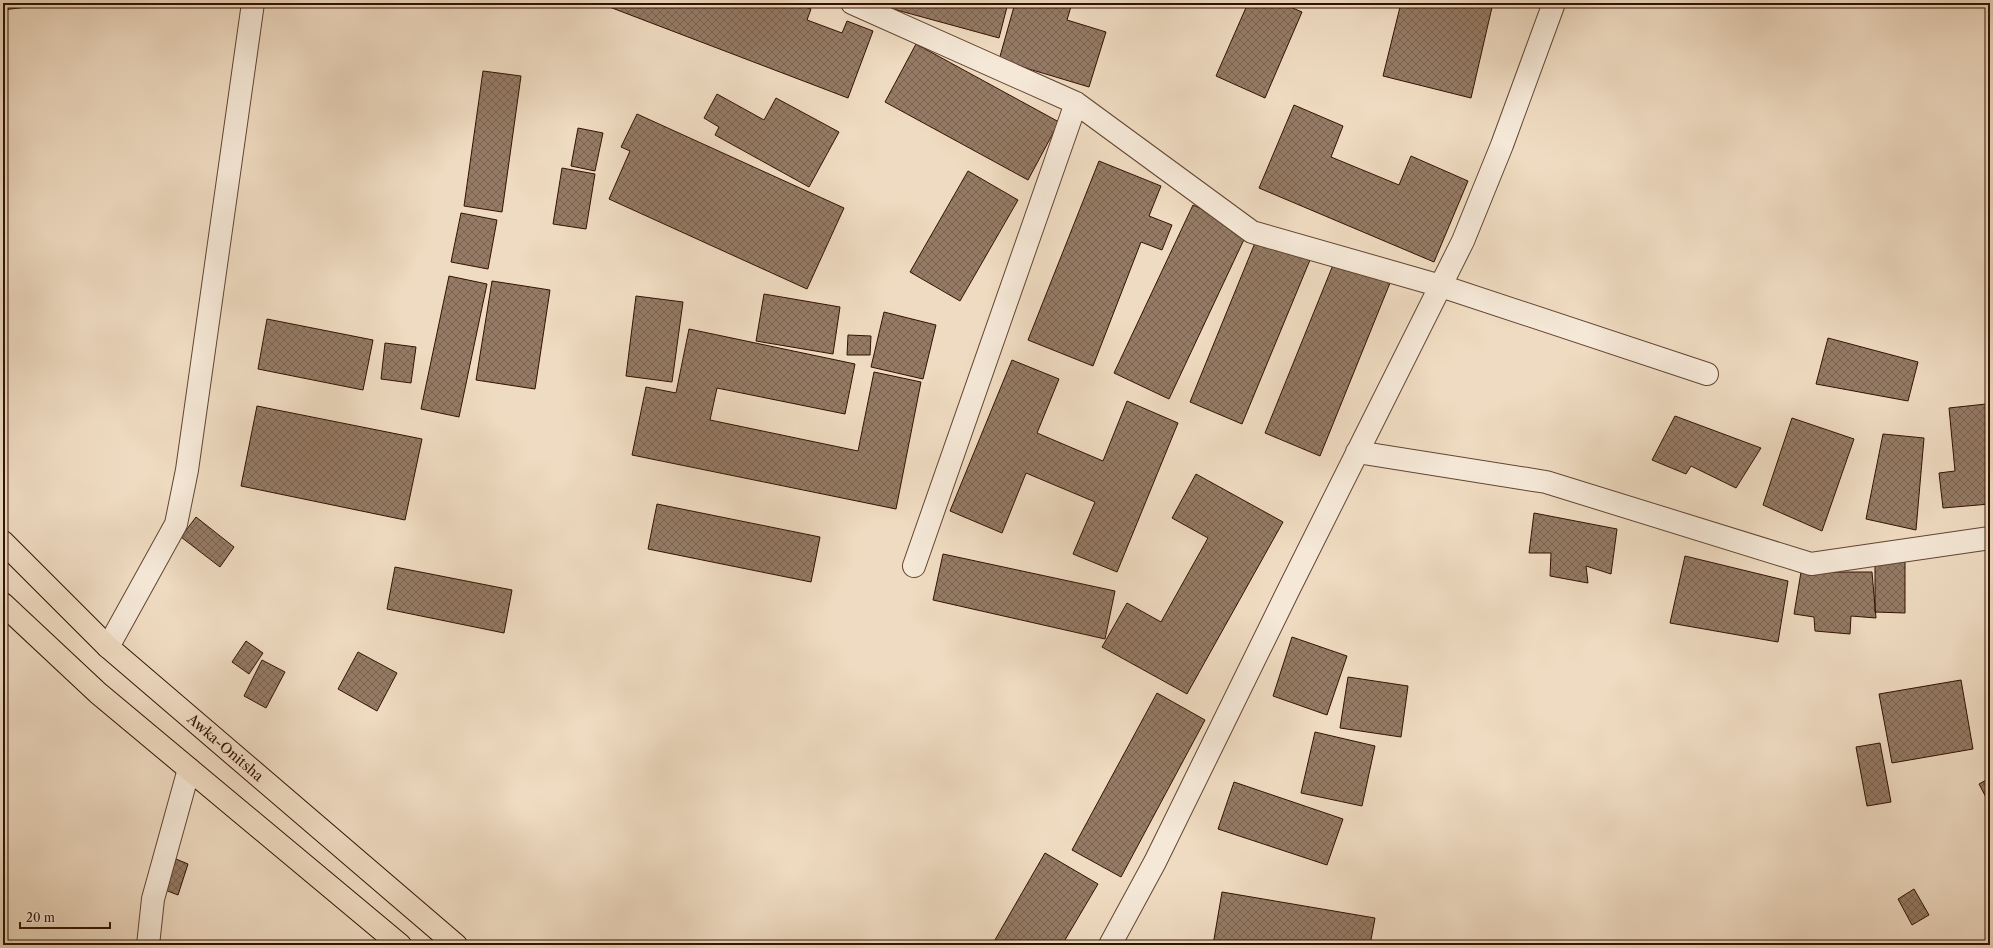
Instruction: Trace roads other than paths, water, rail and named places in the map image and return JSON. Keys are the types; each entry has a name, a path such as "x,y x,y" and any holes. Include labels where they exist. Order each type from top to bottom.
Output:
{"main road":[{"name":"Awka-Onitsha","path":"3,542 108,648 456,945"},
{"path":"3,604 98,693 400,945"}],"street":[{"path":"108,648 176,524 187,470 253,3"},
{"path":"852,3 1076,103 1252,232 1441,286 1707,374"},
{"path":"1110,945 1155,862 1357,452 1441,286 1462,241 1502,145 1554,3"},
{"path":"914,566 1076,103"},
{"path":"1357,452 1546,482 1811,564 1990,538"},
{"path":"148,945 153,899 189,769"}]}
